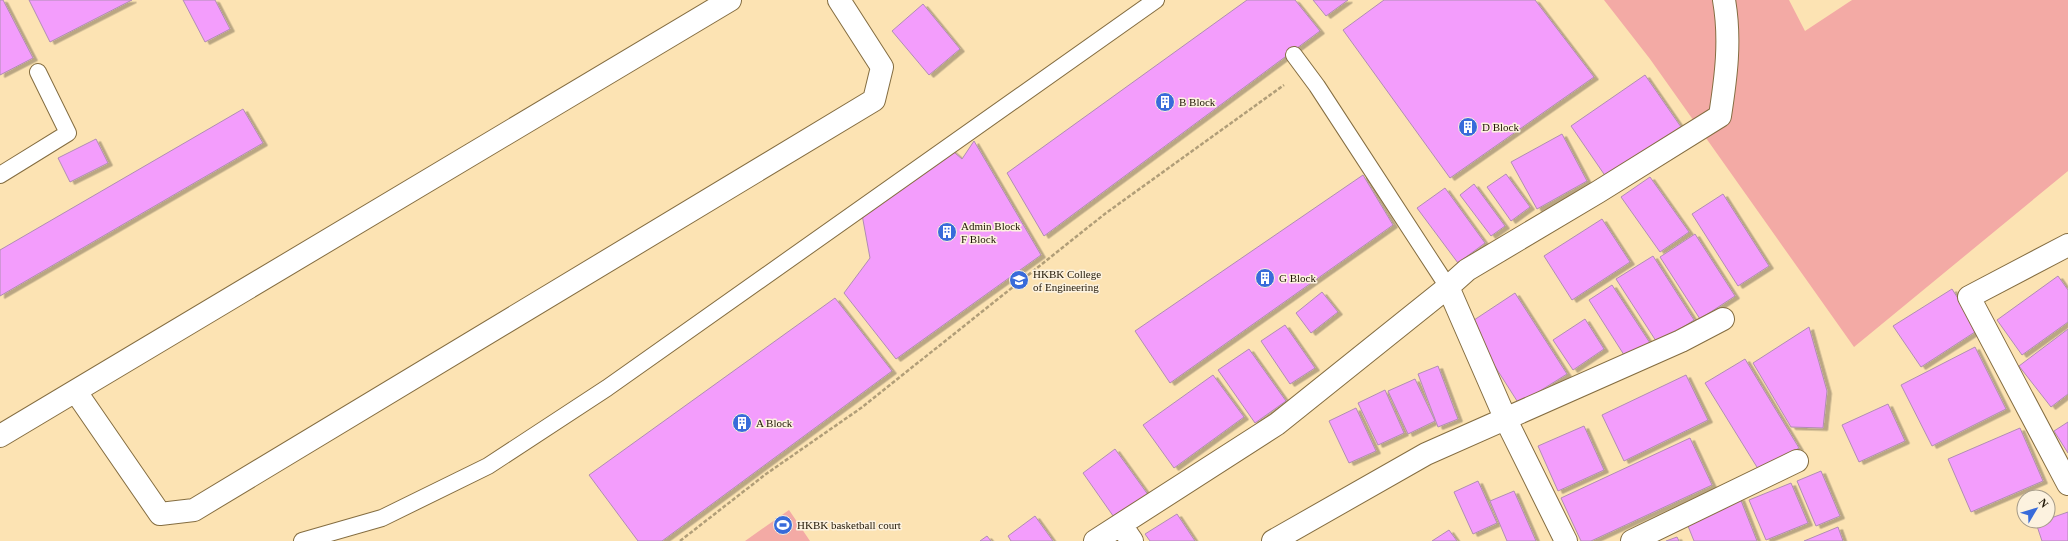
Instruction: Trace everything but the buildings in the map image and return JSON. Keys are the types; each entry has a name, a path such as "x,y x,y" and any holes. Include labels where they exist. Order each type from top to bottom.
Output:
{"street":[{"path":"0,436 730,0"},
{"path":"76,392 160,514 194,510 874,100 882,67 839,0"},
{"path":"1095,541 1126,533 1277,424 1448,288 1467,270 1598,192 1720,116 1726,75 1729,24 1724,0"},
{"path":"2068,245 1969,296 2068,484"},
{"path":"1448,288 1506,420 1566,541"},
{"path":"1273,541 1426,454 1681,342 1723,318"},
{"path":"1632,541 1797,461"}],"lane":[{"path":"302,541 382,518 488,466 614,384 1156,0"},
{"path":"1294,55 1317,86 1448,288"},
{"path":"0,175 68,133 38,72"}],"path":[{"path":"680,541 766,474 861,408 1106,213 1289,82"}],"shaded area":[{"path":"1604,0 1789,0 1805,31 1852,0 2068,0 2068,171 1854,347 1650,59"},
{"name":"HKBK basketball court","path":"789,510 810,541 745,541"}],"place":[{"name":"B Block","path":"1165,102"},
{"name":"D Block","path":"1468,127"},
{"name":"Admin Block F Block","path":"947,232"},
{"name":"G Block","path":"1265,278"},
{"name":"HKBK College of Engineering","path":"1019,280"},
{"name":"A Block","path":"742,423"},
{"name":"HKBK basketball court","path":"783,525"}]}
